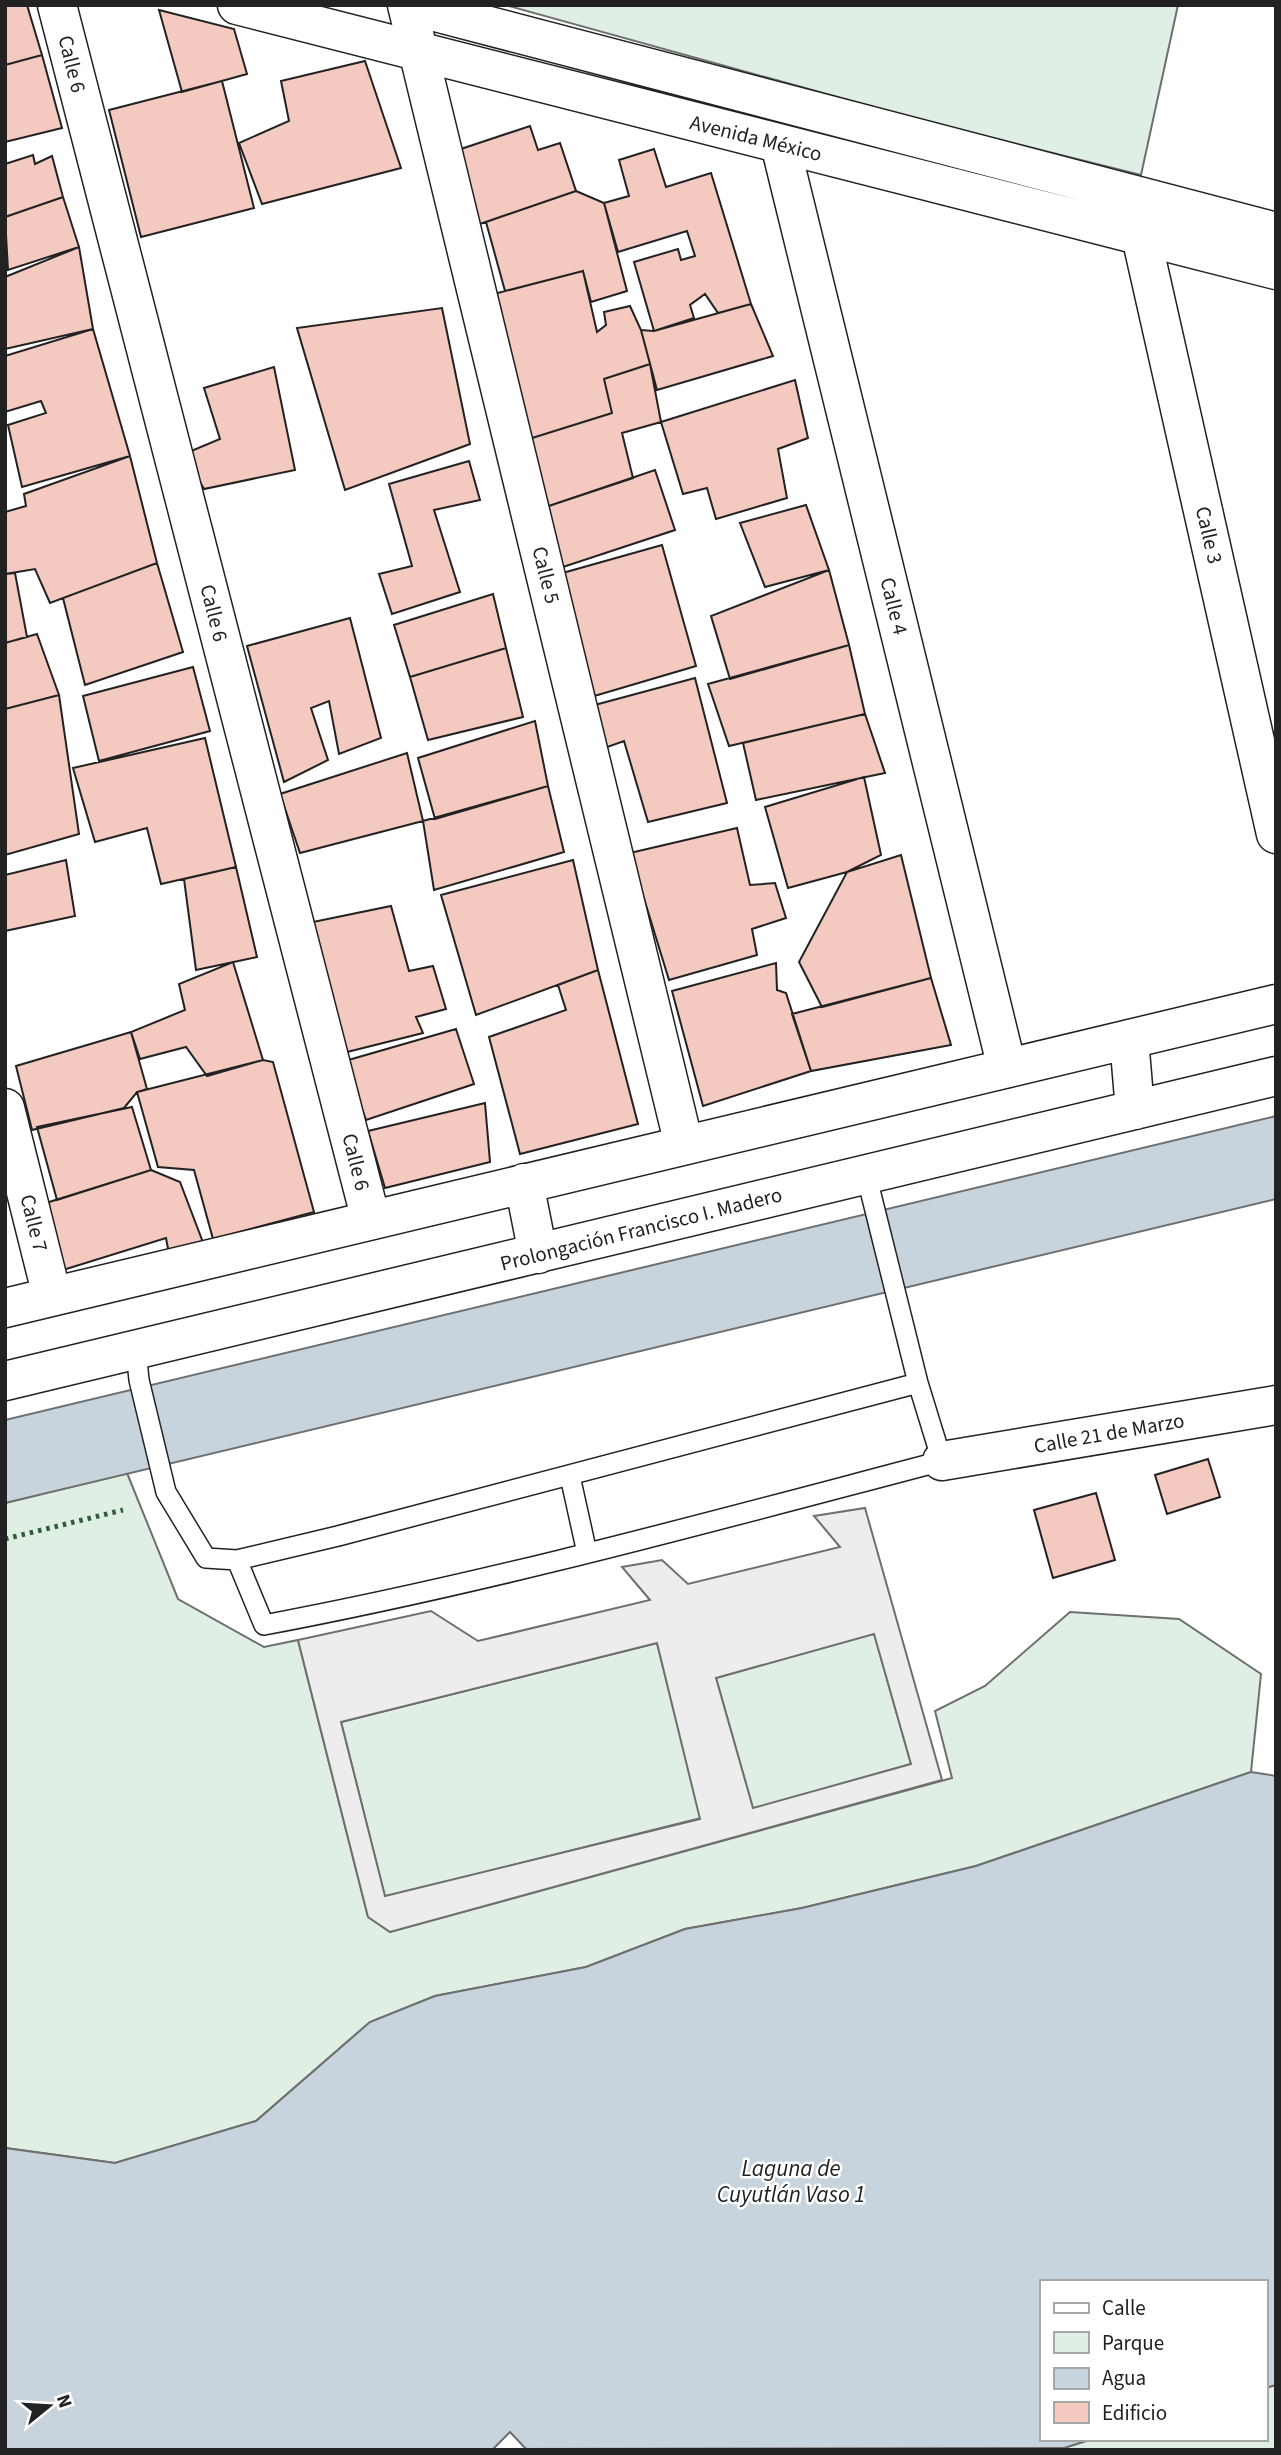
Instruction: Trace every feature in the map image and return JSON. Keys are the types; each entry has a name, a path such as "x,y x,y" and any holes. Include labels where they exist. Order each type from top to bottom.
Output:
{"street":[{"name":"Calle 6","path":"57,5 371,1220"},
{"name":"Avenida México","path":"237,5 1142,236 1273,245"},
{"name":"Avenida México","path":"408,5 1273,245"},
{"name":"Calle 5","path":"408,5 684,1145"},
{"name":"Calle 4","path":"780,144 1007,1068"},
{"name":"Calle 3","path":"1142,236 1276,834"},
{"path":"5,1308 1276,1004"},
{"path":"1129,1039 1135,1110"},
{"name":"Prolongación Francisco I. Madero","path":"5,1381 137,1365 538,1254 870,1187 1135,1110 1276,1076"},
{"name":"Calle 7","path":"5,1108 52,1296"},
{"path":"524,1184 538,1254"},
{"name":"Calle 21 de Marzo","path":"942,1461 1276,1405"}],"lane":[{"path":"237,1560 264,1625 364,1606 587,1553 942,1461 918,1382 870,1187"},
{"path":"137,1365 166,1492 206,1558 237,1560 570,1476 918,1382"},
{"path":"570,1476 587,1553"}],"green space":[{"path":"505,5 1178,5 1141,175 917,119"},
{"path":"127,1473 178,1599 264,1647 298,1640 368,1917 390,1932 952,1778 935,1711 985,1686 1070,1612 1179,1619 1261,1674 1251,1772 976,1866 802,1908 685,1929 586,1967 435,1996 370,2022 256,2121 115,2163 5,2148 5,1503"},
{"path":"874,1633 911,1764 753,1809 716,1678"},
{"path":"657,1643 701,1818 385,1897 341,1722"},
{"path":"1276,2385 1276,2450 1033,2450 1064,2448 1086,2441 1267,2441 1267,2387"}],"shaded area":[{"path":"865,1508 942,1780 390,1932 368,1917 298,1640 431,1611 478,1641 650,1600 622,1567 662,1560 688,1584 840,1547 814,1516","holes":["874,1634 911,1764 753,1808 716,1678","657,1643 700,1819 385,1896 341,1722"]}],"water":[{"path":"1276,1116 1276,1199 5,1503 5,1420"},
{"name":"Laguna de Cuyutlán Vaso 1","path":"1251,1772 1276,1776 1276,2385 1267,2387 1267,2280 1040,2280 1040,2441 1086,2441 1064,2448 5,2450 5,2148 115,2163 256,2121 370,2022 435,1996 586,1967 685,1929 802,1908 976,1866"}],"pier":[{"path":"510,2432 527,2450 492,2450"}],"building":[{"path":"5,5 27,5 42,55 5,65"},
{"path":"159,10 234,29 247,74 182,92"},
{"path":"42,55 62,128 5,142 5,65"},
{"path":"365,61 401,168 262,204 239,143 289,121 281,81"},
{"path":"222,81 254,208 141,237 109,110"},
{"path":"530,126 538,150 560,143 576,191 474,226 449,153"},
{"path":"654,149 666,187 711,173 751,304 718,313 705,294 690,305 694,318 654,331 634,262 678,249 681,260 695,256 687,231 618,252 604,203 629,196 619,160"},
{"path":"33,155 35,164 52,156 63,197 5,217 5,164"},
{"path":"576,191 604,203 627,291 591,302 583,271 505,291 486,222"},
{"path":"63,197 79,247 8,270 5,217"},
{"path":"79,247 93,329 5,349 5,277"},
{"path":"583,271 597,332 606,325 604,312 630,306 641,330 650,364 604,379 612,413 529,439 490,295"},
{"path":"751,304 773,356 657,390 641,330 654,331"},
{"path":"442,308 470,444 345,490 297,328"},
{"path":"93,329 130,456 22,487 8,425 46,413 41,401 5,412 5,356"},
{"path":"650,364 661,422 622,433 633,478 543,508 529,439 612,413 604,379"},
{"path":"274,367 295,470 204,489 184,454 220,439 204,388"},
{"path":"795,380 808,438 778,449 787,498 716,519 707,488 683,494 661,422"},
{"path":"130,456 157,563 50,603 35,569 5,574 5,512 26,506 24,494"},
{"path":"469,461 480,500 434,510 460,592 392,614 379,574 412,566 389,484"},
{"path":"655,470 675,530 563,567 543,508"},
{"path":"806,505 829,570 765,587 740,523"},
{"path":"662,545 696,666 591,697 559,574"},
{"path":"157,563 183,652 85,685 63,598"},
{"path":"829,570 849,645 730,679 711,616"},
{"path":"15,573 27,637 5,643 5,574"},
{"path":"493,594 506,648 410,677 394,625"},
{"path":"350,618 381,738 339,754 329,701 311,708 328,760 284,782 247,646"},
{"path":"37,634 59,695 5,709 5,643"},
{"path":"849,645 865,714 729,746 708,684"},
{"path":"506,648 523,717 428,740 410,677"},
{"path":"193,667 210,731 99,761 83,696"},
{"path":"695,678 727,803 648,822 624,741 599,750 591,706"},
{"path":"59,695 79,834 5,855 5,709"},
{"path":"865,714 885,773 756,800 743,743"},
{"path":"535,721 548,786 435,819 418,758"},
{"path":"205,738 236,867 161,884 147,828 95,842 73,768"},
{"path":"407,753 423,821 300,853 280,794"},
{"path":"864,777 881,855 847,872 788,888 765,807"},
{"path":"548,786 564,852 434,890 423,821"},
{"path":"737,828 750,885 775,883 786,918 752,929 757,955 669,980 630,853"},
{"path":"901,855 931,978 822,1007 799,962 847,872"},
{"path":"66,860 75,916 5,931 5,875"},
{"path":"573,860 598,970 476,1015 441,895"},
{"path":"236,867 257,957 196,970 184,879"},
{"path":"391,906 409,971 433,966 446,1009 416,1017 423,1033 347,1052 313,922"},
{"path":"233,962 263,1060 207,1076 186,1047 140,1059 131,1032 185,1010 179,984"},
{"path":"776,963 777,990 786,993 811,1071 703,1106 672,991"},
{"path":"598,970 638,1124 520,1154 489,1037 566,1010 558,985"},
{"path":"931,978 951,1045 811,1071 792,1014"},
{"path":"456,1029 474,1084 366,1120 345,1061"},
{"path":"131,1032 147,1089 137,1092 124,1108 32,1130 16,1066"},
{"path":"263,1060 273,1062 314,1212 213,1239 194,1170 158,1167 137,1092"},
{"path":"485,1103 490,1162 385,1188 368,1131"},
{"path":"132,1107 151,1170 57,1200 37,1127"},
{"path":"151,1170 180,1182 204,1245 169,1254 166,1238 63,1270 46,1203"},
{"path":"1208,1459 1220,1497 1167,1514 1155,1475"},
{"path":"1096,1493 1115,1560 1053,1578 1034,1510"}],"hedge":[{"path":"5,1539 123,1510"}]}
